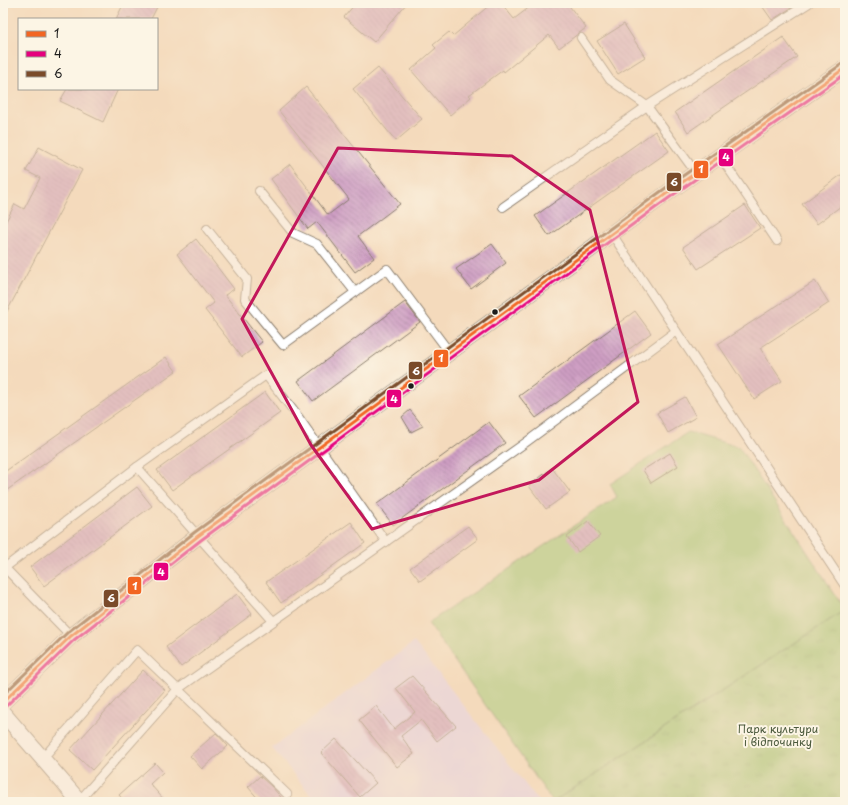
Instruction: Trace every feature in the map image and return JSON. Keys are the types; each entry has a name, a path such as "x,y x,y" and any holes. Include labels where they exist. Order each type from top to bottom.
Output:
{"street":[{"path":"3,702 71,636 198,536 696,173 845,68"},
{"path":"3,713 80,801"}],"lane":[{"path":"503,207 647,106 809,3"},
{"path":"581,38 610,80 647,106 696,173"},
{"path":"720,156 777,240"},
{"path":"259,190 292,233 317,244 355,292"},
{"path":"207,229 247,279 245,299 283,345 387,269 450,353"},
{"path":"612,234 845,586"},
{"path":"80,801 178,689 525,443 676,331"},
{"path":"71,636 4,568 137,467 266,375 386,542"},
{"path":"137,467 273,621"},
{"path":"43,758 137,650 288,794"}],"highlighted area":[{"path":"338,148 512,156 590,210 638,402 539,480 372,529 311,445 242,319"}],"shaded area":[{"path":"414,642 539,802 317,802 272,748"}],"green space":[{"path":"688,432 739,447 845,610 553,802 428,623 617,497 610,484"},
{"name":"Парк культури і відпочинку","path":"845,610 845,802 553,802"}],"building":[{"path":"124,3 159,3 152,18 116,18"},
{"path":"356,3 407,3 374,42 344,17"},
{"path":"492,3 501,3 514,19 535,3 567,3 586,28 559,48 549,35 504,72 503,70 469,95 471,97 450,115 411,70 436,48 433,45 449,32 453,36"},
{"path":"760,3 799,3 772,20"},
{"path":"624,24 645,57 618,74 597,41"},
{"path":"783,37 797,57 688,132 675,112"},
{"path":"378,68 422,119 396,141 353,89"},
{"path":"306,87 400,204 358,236 374,258 355,272 317,222 308,229 271,179 290,164 328,215 349,199 279,111"},
{"path":"66,90 118,90 103,122 60,101"},
{"path":"655,131 669,151 549,236 535,216"},
{"path":"39,147 82,170 3,319 3,257 7,249 3,247 3,227 15,204 24,209 40,178 26,171"},
{"path":"845,172 845,203 817,224 802,204"},
{"path":"745,205 760,228 698,269 683,247"},
{"path":"196,239 234,289 225,295 262,342 242,357 205,310 214,303 177,254"},
{"path":"492,244 506,263 471,289 456,269"},
{"path":"815,281 829,303 760,348 782,381 754,399 718,344"},
{"path":"405,302 420,322 313,401 298,381"},
{"path":"635,311 651,333 536,418 519,396"},
{"path":"166,357 176,371 3,493 3,473"},
{"path":"265,392 280,413 172,490 157,470"},
{"path":"685,397 696,417 668,433 657,413"},
{"path":"410,410 423,426 411,432 402,417"},
{"path":"489,422 505,443 393,525 377,504"},
{"path":"670,453 678,466 651,483 643,470"},
{"path":"552,468 570,492 546,509 529,486"},
{"path":"137,487 152,506 44,586 30,567"},
{"path":"588,521 600,536 578,552 567,537"},
{"path":"351,522 365,543 281,603 266,582"},
{"path":"468,526 478,539 420,581 410,568"},
{"path":"237,594 252,614 181,667 166,647"},
{"path":"143,670 165,690 92,770 70,750"},
{"path":"412,676 456,726 437,741 421,720 401,736 414,754 397,767 359,720 376,706 394,729 415,712 396,688"},
{"path":"216,733 228,746 202,769 190,756"},
{"path":"336,739 376,783 360,797 321,753"},
{"path":"155,763 163,772 150,784 166,802 125,802 119,795"},
{"path":"260,776 285,802 261,802 248,787"}],"transit line":[{"name":"6","path":"3,695 68,632 195,532 667,187 842,64"},
{"name":"1","path":"3,702 71,636 198,536 670,191 845,68"},
{"name":"4","path":"6,706 74,640 201,540 673,195 845,74"}]}
